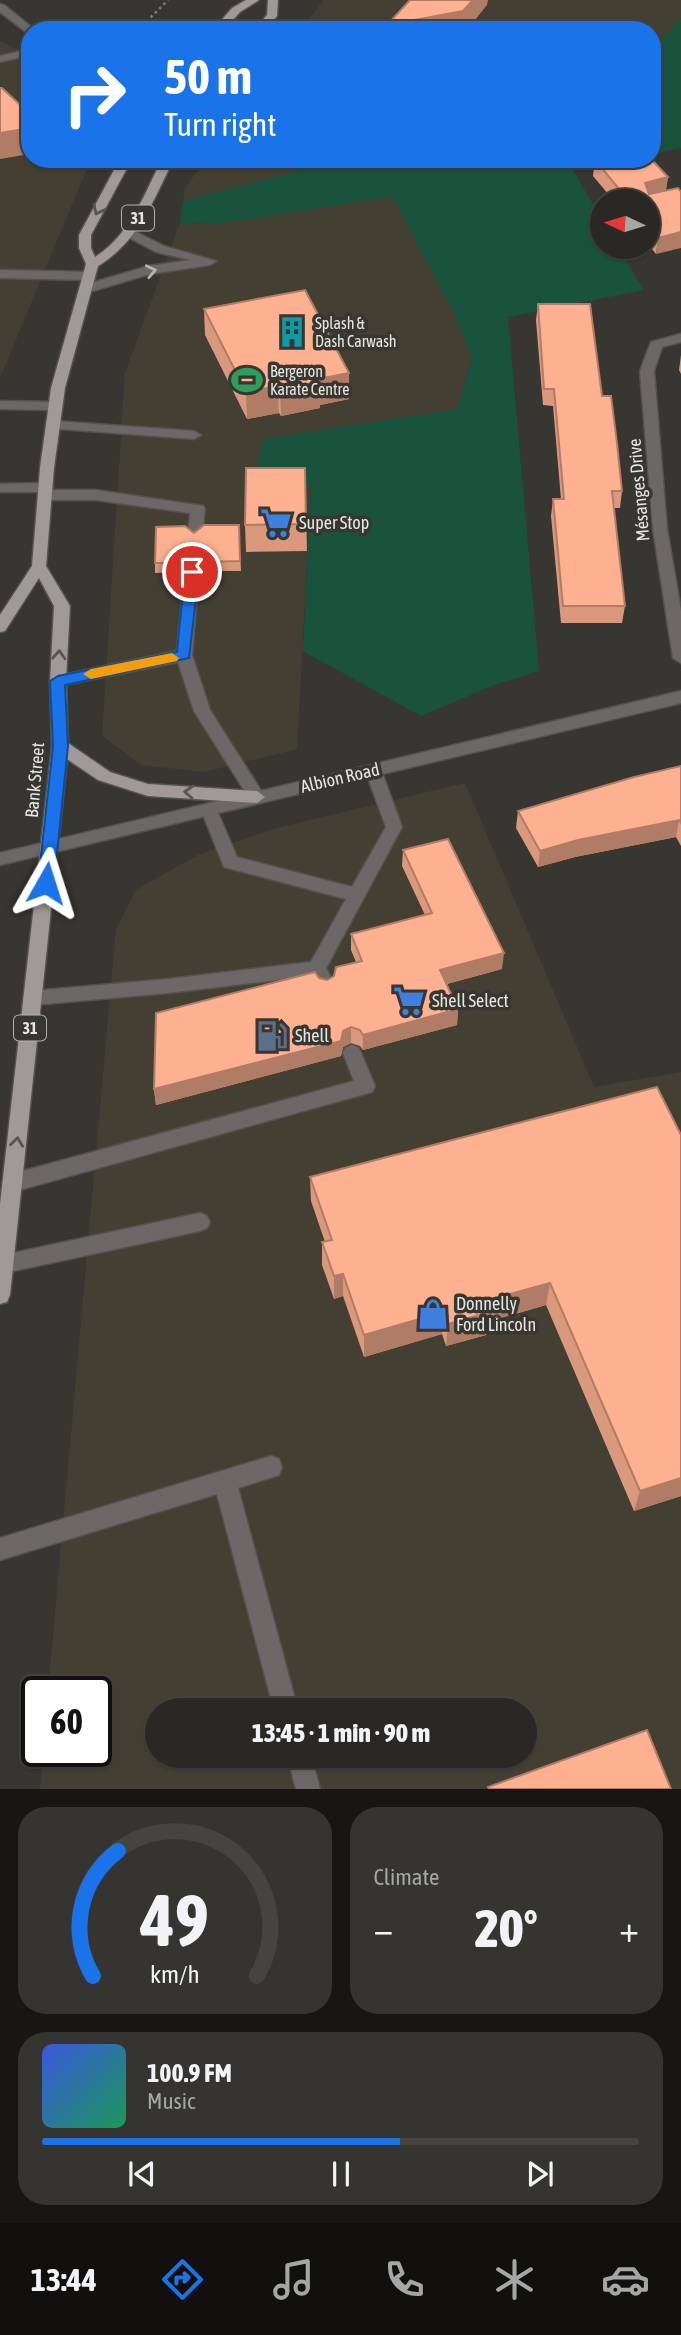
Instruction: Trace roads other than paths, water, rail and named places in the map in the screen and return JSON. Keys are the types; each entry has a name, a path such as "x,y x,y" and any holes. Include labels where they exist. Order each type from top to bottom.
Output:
{"main road":[{"path":"226,21 236,10 254,0"},
{"path":"267,21 272,16 273,0"},
{"name":"31","path":"0,627 39,566 55,406 88,277 86,235 121,168"},
{"name":"31","path":"88,277 130,233 163,168"},
{"name":"Bank Street","path":"0,1295 60,746 58,681 62,606 39,566"},
{"path":"60,746 104,776 148,790 257,797"}],"street":[{"path":"0,8 21,23"},
{"path":"0,59 21,54"},
{"path":"0,274 88,277 210,261 160,249 130,233"},
{"name":"Mésanges Drive","path":"681,338 656,345 647,371 660,529 681,658"},
{"path":"0,405 55,406"},
{"path":"53,425 194,435"},
{"path":"0,488 96,495 198,509 195,535"},
{"path":"192,572 184,655 202,711 257,797"},
{"path":"58,681 184,655"},
{"name":"Albion Road","path":"0,859 681,697"},
{"path":"317,968 394,827 373,770"},
{"path":"209,810 230,862 357,895"},
{"path":"33,998 168,986 317,968"},
{"path":"317,968 326,986"},
{"path":"12,1183 365,1086 352,1053"},
{"path":"4,1264 200,1222"},
{"path":"0,1549 271,1467"},
{"path":"225,1481 283,1698"},
{"path":"302,1768 308,1789"}],"place":[{"name":"Splash & Dash Carwash","path":"292,332"},
{"name":"Bergeron Karate Centre","path":"247,380"},
{"name":"Super Stop","path":"276,523"},
{"name":"Shell Select","path":"409,1001"},
{"name":"Shell","path":"272,1036"},
{"name":"Donnelly Ford Lincoln","path":"433,1314"}]}
